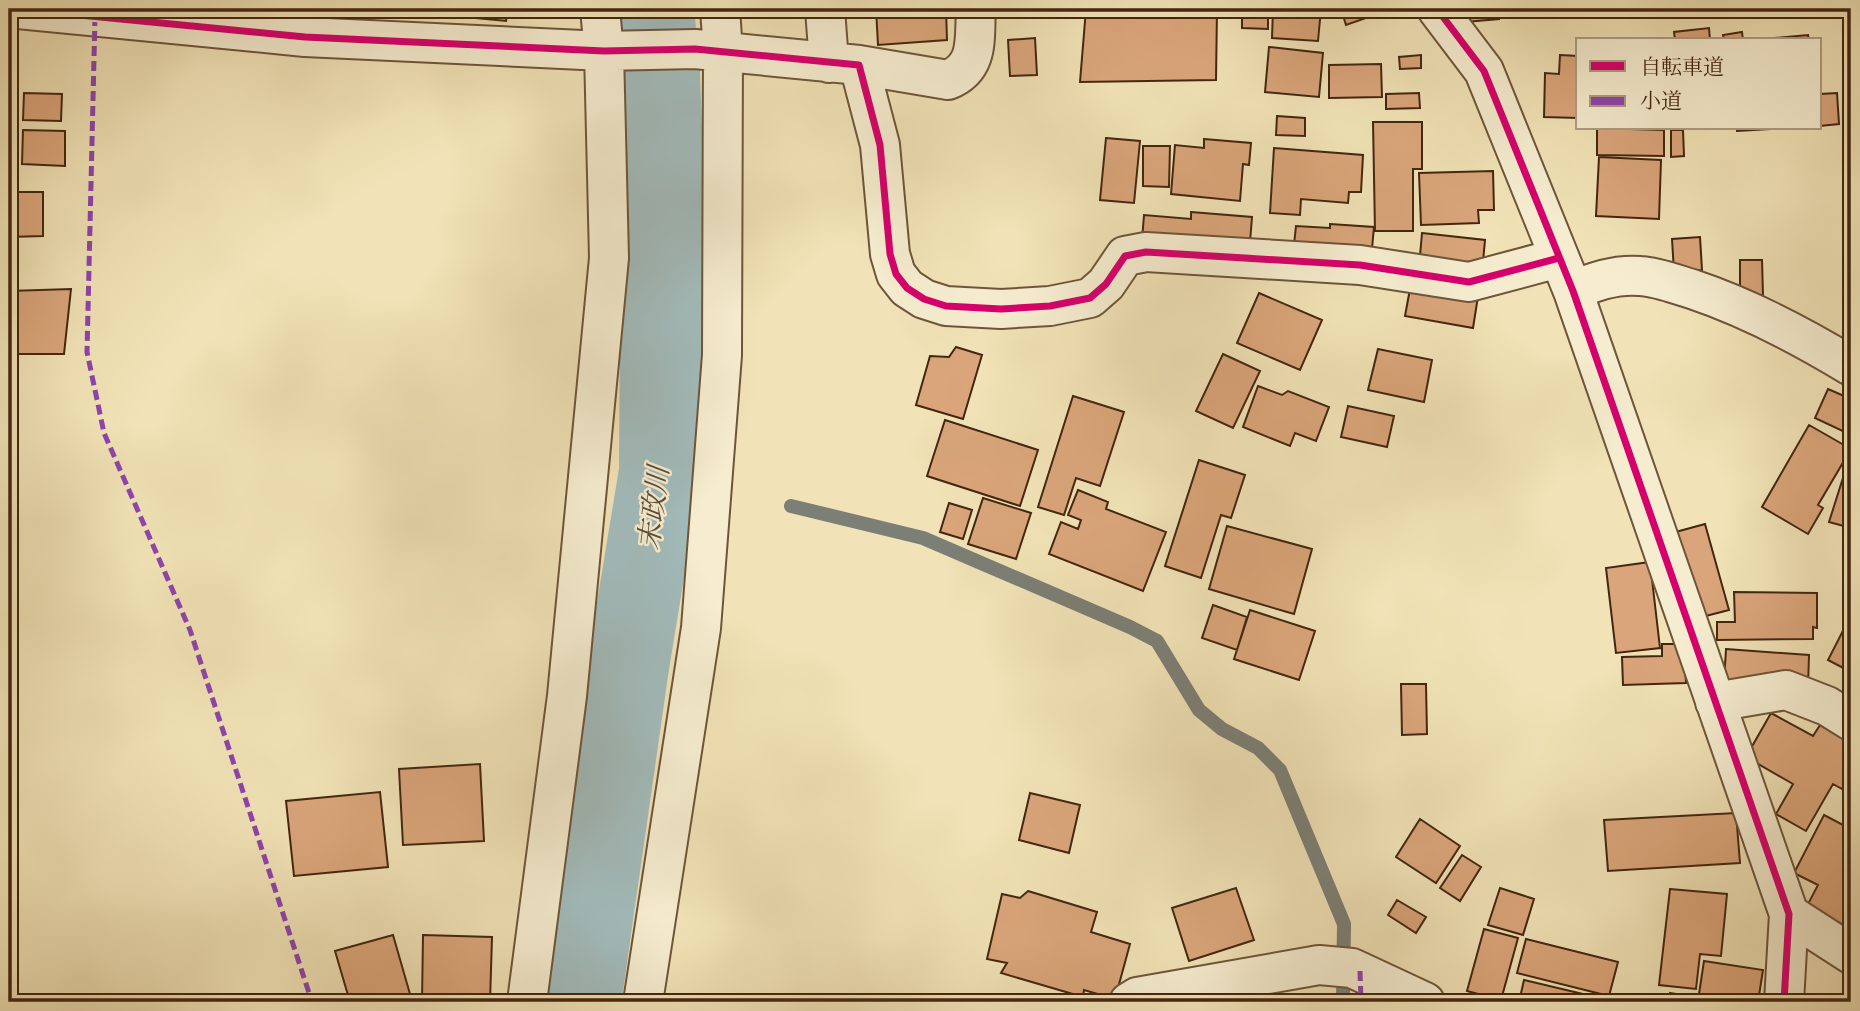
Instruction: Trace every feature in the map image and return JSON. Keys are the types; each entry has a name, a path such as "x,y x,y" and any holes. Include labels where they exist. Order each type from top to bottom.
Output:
{"street":[{"path":"18,9 306,23 612,51 709,50 844,64 948,80 960,76 974,54 976,9"},
{"path":"527,1002 567,696 610,258 612,51 600,9"},
{"path":"643,1002 701,628 722,355 709,50 719,9"},
{"path":"825,9 844,64 880,145 890,254 895,274 907,288 924,299 946,306 1001,309 1050,306 1090,299 1106,284 1125,256 1146,252 1360,265 1469,282 1566,274 1588,284 1621,276 1655,277 1718,298 1756,315 1799,335 1851,366"},
{"path":"1437,9 1484,71 1566,274 1789,914 1784,1002"},
{"path":"1714,702 1786,690 1828,706 1851,721"},
{"path":"1789,914 1851,954"},
{"path":"1129,1002 1137,998 1320,965 1342,967 1425,1002"}],"building":[{"path":"446,9 508,9 506,21 445,15"},
{"path":"876,9 946,9 947,40 878,45"},
{"path":"1086,9 1217,9 1216,80 1080,82"},
{"path":"1242,9 1268,9 1268,29 1242,28"},
{"path":"1273,9 1321,9 1318,41 1272,38"},
{"path":"1341,9 1366,9 1369,17 1346,25"},
{"path":"1465,9 1498,9 1499,19 1466,22"},
{"path":"1851,9 1851,35 1846,34"},
{"path":"1709,28 1710,38 1675,38 1674,32"},
{"path":"1742,32 1743,38 1724,38 1723,35"},
{"path":"1808,35 1809,38 1774,38"},
{"path":"1035,38 1037,75 1010,76 1008,40"},
{"path":"1269,47 1323,53 1319,97 1265,92"},
{"path":"1421,55 1421,68 1400,69 1399,57"},
{"path":"1560,55 1576,56 1576,118 1544,117 1545,73 1559,74"},
{"path":"1381,64 1382,97 1329,98 1329,65"},
{"path":"24,93 62,94 61,121 23,120"},
{"path":"1419,93 1420,108 1386,109 1386,94"},
{"path":"1837,93 1839,124 1822,126 1822,94"},
{"path":"1277,116 1305,118 1305,136 1276,135"},
{"path":"1373,122 1422,122 1422,169 1413,169 1413,231 1375,231"},
{"path":"23,130 65,131 65,166 22,164"},
{"path":"1597,130 1664,130 1664,156 1597,155"},
{"path":"1671,130 1683,130 1684,156 1671,157"},
{"path":"1106,138 1140,141 1134,203 1100,200"},
{"path":"1204,139 1251,143 1249,165 1243,164 1240,201 1171,194 1175,145 1204,148"},
{"path":"1143,146 1170,146 1169,187 1143,186"},
{"path":"1274,148 1363,155 1361,192 1349,192 1348,203 1301,199 1300,215 1270,213"},
{"path":"1599,157 1661,160 1659,219 1596,216"},
{"path":"1493,171 1494,210 1478,210 1479,223 1421,225 1419,173"},
{"path":"9,192 43,192 43,236 9,237"},
{"path":"1191,212 1252,217 1249,255 1142,240 1144,215 1191,219"},
{"path":"1330,224 1374,227 1371,259 1293,254 1296,226 1330,228"},
{"path":"1422,233 1485,240 1482,273 1419,267"},
{"path":"1700,237 1702,270 1674,272 1672,239"},
{"path":"1740,260 1762,260 1763,295 1740,296"},
{"path":"1412,278 1479,290 1473,328 1405,316"},
{"path":"71,289 64,354 9,354 9,291"},
{"path":"1259,293 1322,320 1300,370 1237,343"},
{"path":"956,347 982,355 963,419 916,405 930,356 949,357"},
{"path":"1378,349 1432,360 1424,402 1368,390"},
{"path":"1223,354 1260,371 1233,428 1196,411"},
{"path":"1258,386 1282,395 1288,391 1329,407 1316,441 1295,433 1290,446 1243,427"},
{"path":"1828,389 1851,399 1851,435 1815,418"},
{"path":"1073,396 1124,412 1100,486 1076,478 1064,515 1038,507"},
{"path":"1348,406 1394,416 1387,447 1341,437"},
{"path":"945,420 1038,450 1020,506 927,476"},
{"path":"1809,425 1851,449 1818,505 1823,508 1808,534 1762,507"},
{"path":"1849,459 1851,460 1851,528 1829,522"},
{"path":"1199,460 1245,475 1231,518 1221,515 1201,578 1165,566"},
{"path":"1078,490 1108,502 1106,509 1166,532 1143,591 1049,554 1061,522 1078,529 1081,520 1068,515"},
{"path":"983,498 1031,513 1016,559 968,544"},
{"path":"949,503 972,510 963,539 940,532"},
{"path":"1705,524 1729,610 1698,618 1672,533"},
{"path":"1227,526 1312,549 1294,614 1209,589"},
{"path":"1650,562 1660,648 1616,653 1606,568"},
{"path":"1734,592 1817,593 1817,628 1813,627 1813,639 1717,640 1717,622 1735,622"},
{"path":"1213,605 1247,617 1237,650 1202,638"},
{"path":"1250,610 1315,631 1299,680 1234,659"},
{"path":"1851,618 1851,672 1828,660"},
{"path":"1662,644 1684,644 1686,683 1623,685 1622,657 1662,656"},
{"path":"1726,649 1809,655 1808,688 1724,682"},
{"path":"1401,684 1426,684 1427,734 1402,735"},
{"path":"1771,713 1813,736 1820,725 1851,742 1851,772 1842,789 1833,784 1806,831 1776,814 1793,784 1746,757"},
{"path":"480,764 484,841 403,845 399,769"},
{"path":"380,792 388,867 294,876 286,801"},
{"path":"1030,793 1080,805 1069,853 1019,840"},
{"path":"1736,813 1740,863 1608,871 1604,820"},
{"path":"1824,815 1851,829 1851,929 1807,906 1818,885 1794,873"},
{"path":"1420,819 1460,846 1436,883 1396,857"},
{"path":"1462,855 1481,867 1460,901 1440,888"},
{"path":"1236,888 1254,940 1189,961 1172,908"},
{"path":"1500,888 1534,899 1523,935 1488,925"},
{"path":"1670,889 1727,894 1721,956 1700,954 1696,989 1659,985"},
{"path":"1028,891 1097,912 1091,932 1130,944 1115,999 1084,990 1083,997 1001,973 1007,963 987,959 1002,894 1020,898"},
{"path":"1397,900 1426,917 1416,933 1388,915"},
{"path":"1484,929 1518,938 1501,1000 1467,991"},
{"path":"393,935 412,1001 350,1002 335,951"},
{"path":"423,935 492,937 490,1002 422,1002"},
{"path":"1526,939 1618,962 1609,996 1517,973"},
{"path":"1704,961 1763,970 1758,1002 1699,994"},
{"path":"1524,980 1604,999 1603,1002 1519,1002"},
{"path":"1670,993 1721,1001 1721,1002 1668,1002"},
{"path":"1620,996 1653,1001 1653,1002 1619,1002"}],"waterway":[{"name":"末政川","path":"580,1002 628,666 660,472 662,155 653,9"},
{"path":"791,506 923,538 1157,641 1199,710 1222,729 1258,748 1280,770 1344,924 1343,1002"}],"marked path":[{"path":"95,16 87,352 104,433 190,630 312,1002"},
{"path":"1360,971 1361,1002"}],"cycle path":[{"path":"18,9 305,37 604,51 695,49 859,65 880,145 890,254 896,274 907,288 924,299 946,306 1001,309 1050,306 1090,298 1106,284 1125,256 1146,252 1360,265 1469,282 1559,258"},
{"path":"1437,9 1484,71 1573,291 1789,914 1784,1002"}]}
